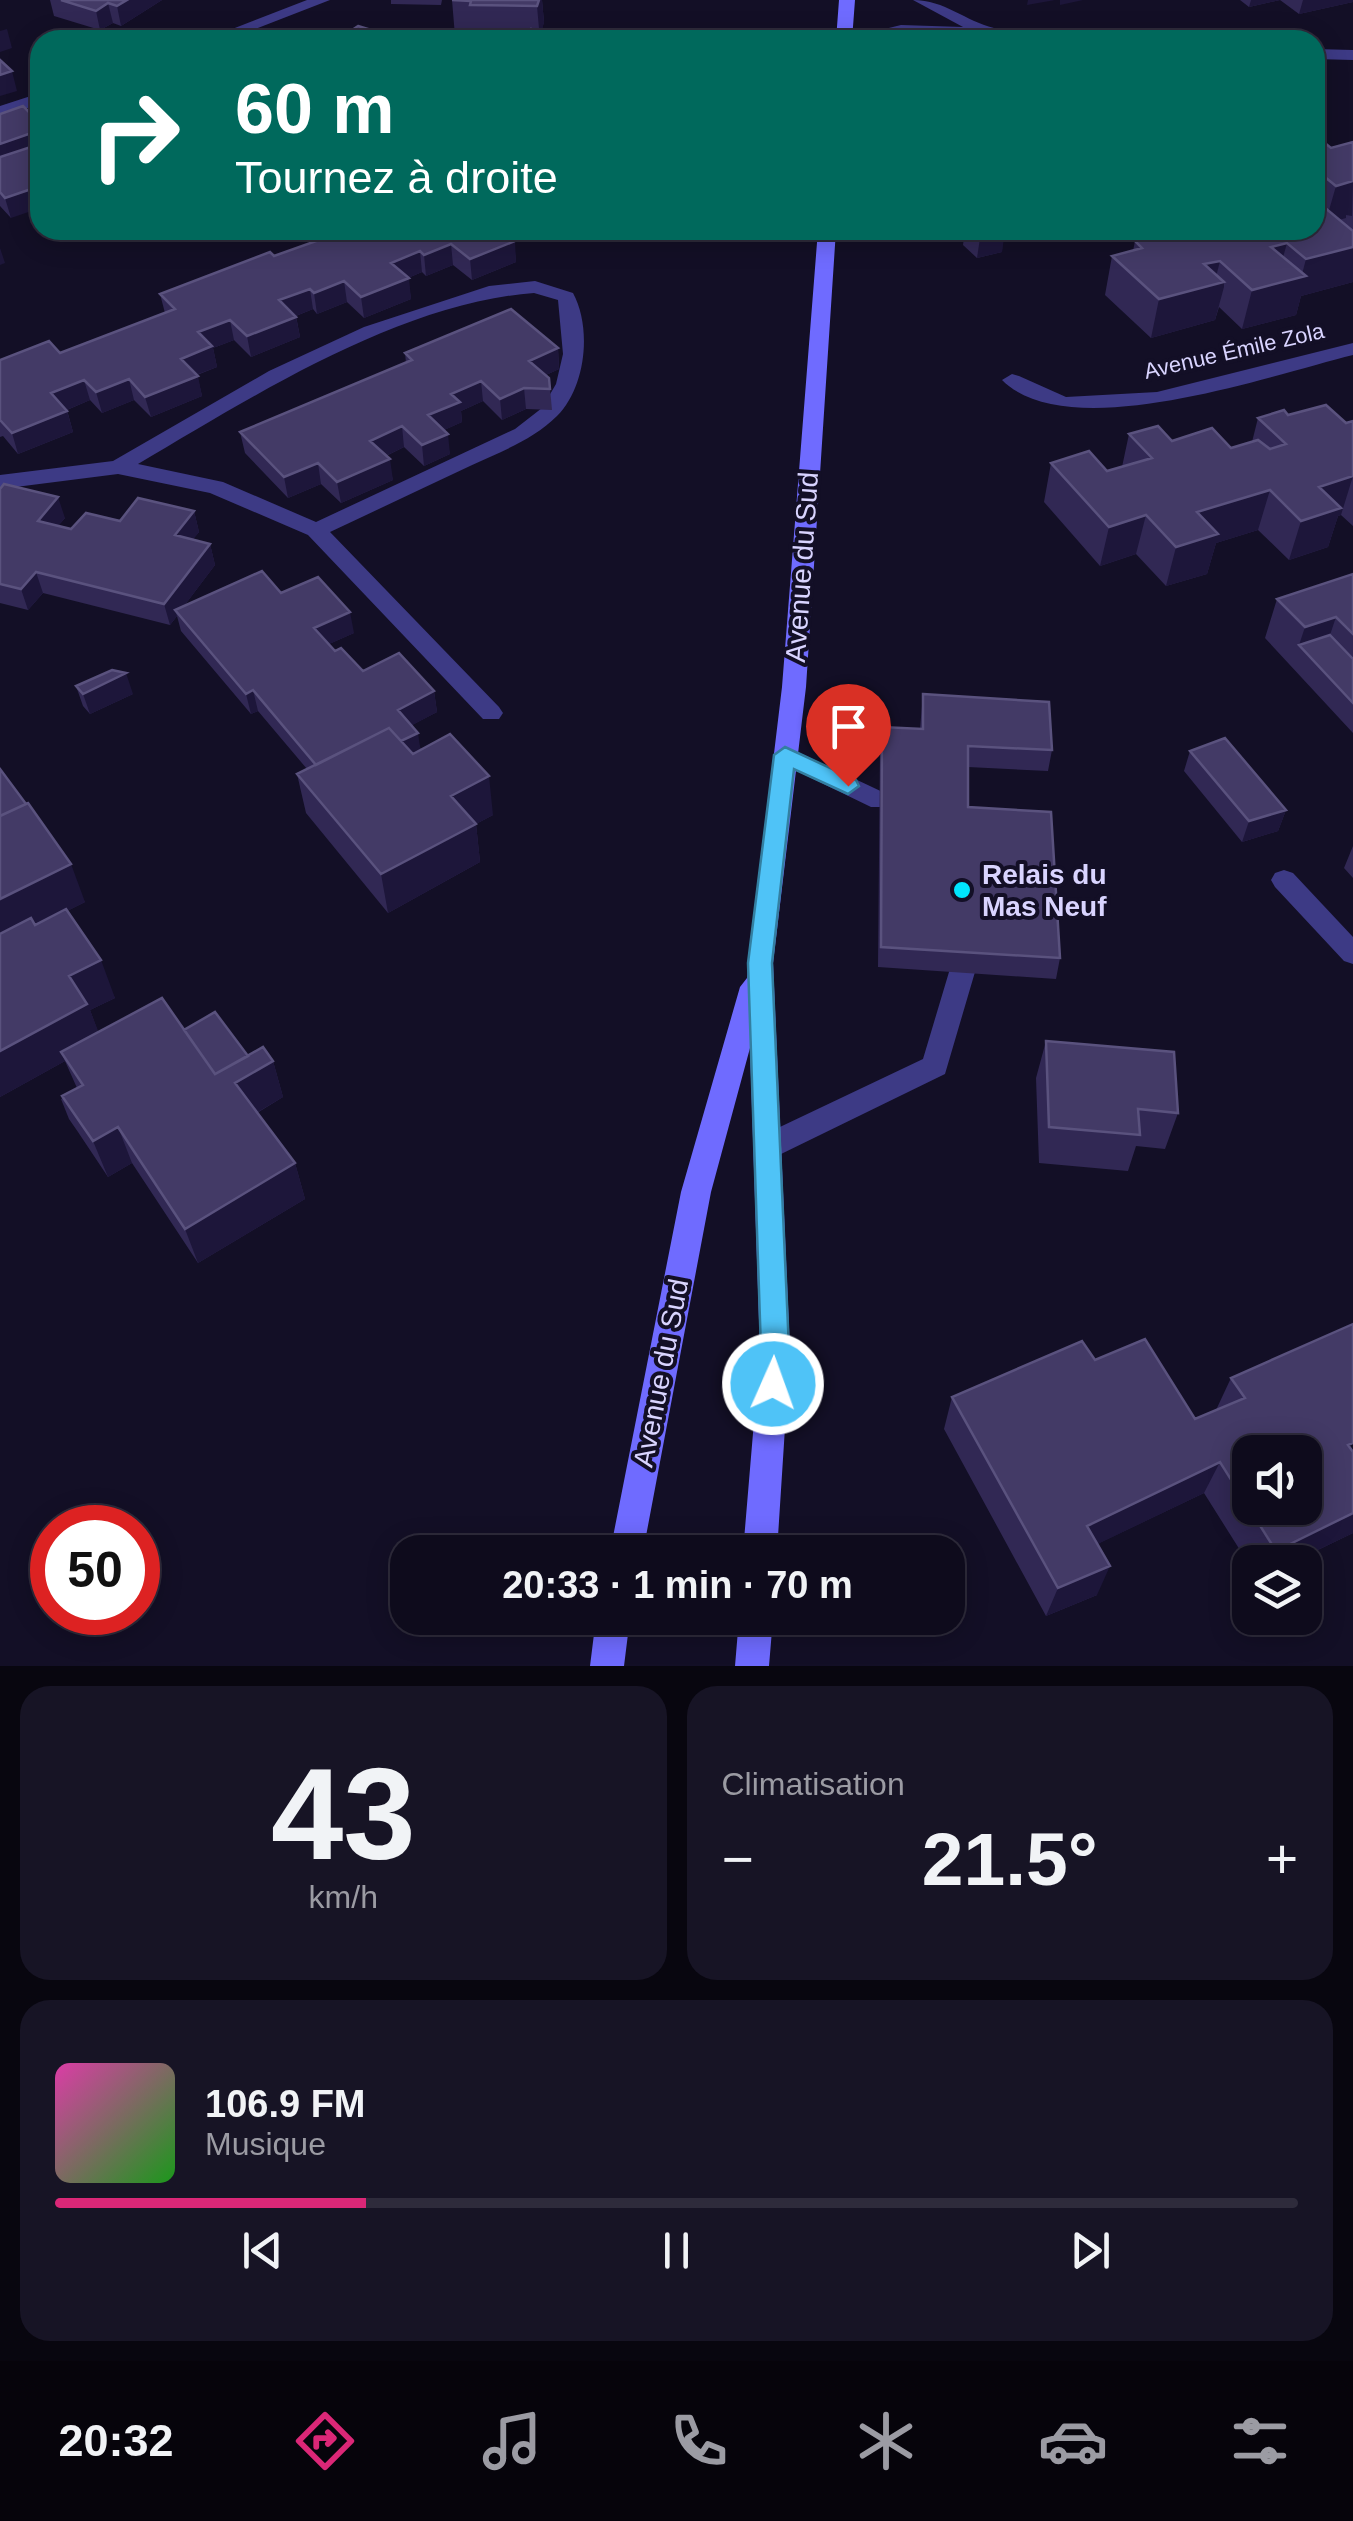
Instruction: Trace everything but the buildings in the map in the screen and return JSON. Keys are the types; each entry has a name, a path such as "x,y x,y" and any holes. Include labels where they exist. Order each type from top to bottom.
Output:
{"main road":[{"path":"846,30 847,0"},
{"name":"Avenue du Sud","path":"629,1535 696,1192 760,963 785,755 827,240"},
{"name":"Avenue du Sud","path":"760,963 775,1350 761,1535"},
{"path":"608,1666 612,1635"},
{"path":"752,1666 755,1635"}],"street":[{"path":"240,30 322,0"},
{"path":"921,0 983,30"},
{"path":"1325,54 1353,55"},
{"path":"0,112 30,102"},
{"path":"118,467 276,375 371,330 453,300 496,290 536,287 566,297 574,317 567,387 552,410 522,433 316,530"},
{"name":"Avenue Émile Zola","path":"1012,380 1062,403 1157,398 1353,350"},
{"path":"0,482 118,467 216,487 316,530 491,713"},
{"path":"785,755 880,800"},
{"path":"1284,880 1353,954"},
{"path":"767,1147 935,1066 962,972"}],"place":[{"name":"Relais du Mas Neuf","path":"962,890"}],"route":[{"path":"773,1384 775,1350 760,963 785,755 848,786"}]}
